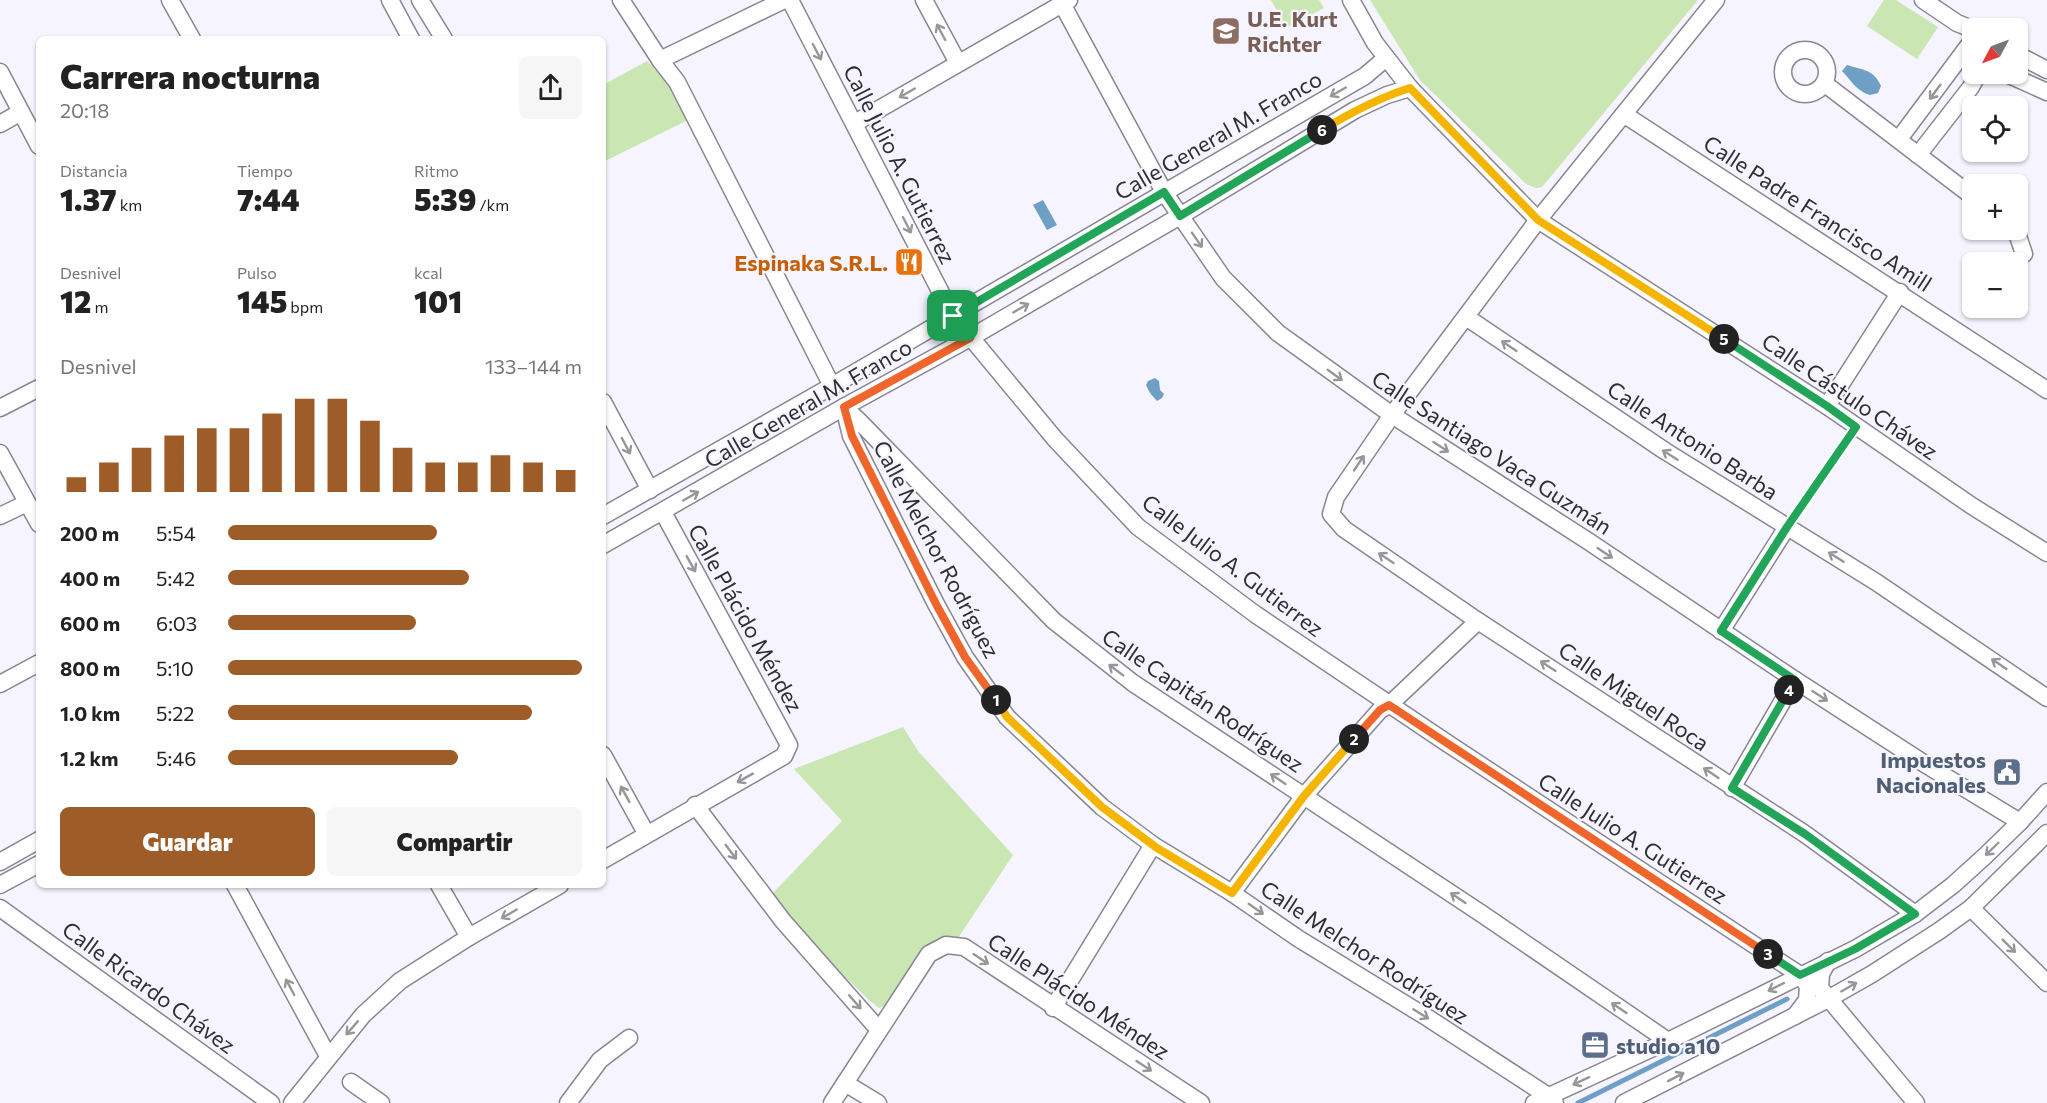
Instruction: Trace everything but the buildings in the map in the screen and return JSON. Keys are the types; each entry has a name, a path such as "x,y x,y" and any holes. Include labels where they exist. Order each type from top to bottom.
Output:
{"street":[{"path":"170,0 190,36"},
{"path":"390,0 409,36"},
{"path":"420,0 442,36"},
{"path":"621,0 677,82 832,386"},
{"path":"660,60 784,0"},
{"name":"Calle Julio A. Gutierrez","path":"790,0 953,316 1054,440 1138,527 1255,614 1389,705 1800,975"},
{"path":"924,0 958,63"},
{"name":"Calle Cástulo Chávez","path":"1351,0 1386,58 1410,88 1538,220 1827,406 1972,507 2047,553"},
{"path":"1392,416 1538,220 1716,0"},
{"path":"1923,0 1957,23 1962,29"},
{"path":"855,123 1064,1"},
{"name":"Calle Santiago Vaca Guzmán","path":"1064,1 1164,192 1223,278 1278,333 1392,416 1588,541 1928,766 2020,822"},
{"path":"1899,139 1962,54"},
{"name":"Calle General M. Franco","path":"606,514 832,386 1365,76 1386,58"},
{"path":"2028,60 2047,70"},
{"path":"0,72 36,140"},
{"path":"2028,83 2047,92"},
{"path":"1825,84 1962,188"},
{"path":"1918,155 1973,84"},
{"name":"Calle General M. Franco","path":"606,543 844,407 970,338 1180,216 1355,110 1387,95 1410,88"},
{"path":"0,124 21,112"},
{"name":"Calle Padre Francisco Amill","path":"1625,115 1900,292 2047,390"},
{"path":"1827,406 1900,292"},
{"name":"Calle Antonio Barba","path":"1466,317 1665,452 1876,582 2047,698"},
{"path":"0,408 36,390"},
{"name":"Calle Capitán Rodríguez","path":"844,407 1054,621 1133,683 1668,1041"},
{"name":"Calle Melchor Rodríguez","path":"844,407 852,436 936,604 965,657 1007,717 1102,807 1153,844 1232,893 1299,939 1428,1018 1546,1101"},
{"path":"606,408 650,490"},
{"name":"Calle Miguel Roca","path":"1392,416 1336,497 1331,514 1344,529 1478,621 1805,834 1915,914"},
{"path":"0,453 36,519"},
{"path":"0,516 27,503"},
{"name":"Calle Plácido Méndez","path":"663,512 789,745 784,756 695,805"},
{"path":"1721,631 1787,527"},
{"path":"1232,893 1304,796 1380,710 1389,705 1478,621"},
{"path":"0,684 36,665"},
{"path":"1732,788 1795,680"},
{"path":"606,760 646,833"},
{"path":"1546,1101 1855,949 1915,914 1953,885 2020,822 2047,792"},
{"path":"606,858 695,805 783,921 879,1030 832,1103"},
{"path":"1623,1103 1651,1098 1872,974 1971,909 2047,833"},
{"path":"0,862 36,842"},
{"path":"1053,1008 1153,844"},
{"path":"0,885 36,866"},
{"path":"237,888 328,1056"},
{"path":"441,888 469,937"},
{"path":"292,1103 363,1015 400,981 469,937 555,888"},
{"name":"Calle Ricardo Chávez","path":"0,908 271,1103"},
{"path":"1971,909 2047,983"},
{"name":"Calle Plácido Méndez","path":"879,1030 929,954 946,945 964,947 1053,1008 1201,1103"},
{"path":"1828,961 1821,974 1820,988 1916,1103"},
{"path":"1795,1016 1808,1000 1808,986 1800,975"},
{"path":"568,1103 600,1060 629,1038"},
{"path":"351,1082 381,1103"},
{"path":"845,1083 878,1103"}],"path":[{"path":"1787,527 1856,427"}],"green space":[{"path":"1271,0 1319,0 1324,8 1286,28"},
{"path":"1370,0 1698,0 1542,187 1536,188 1526,184 1420,80"},
{"path":"1884,0 1896,0 1938,27 1917,59 1867,26"},
{"path":"647,61 667,81 688,120 606,161 606,83"},
{"path":"903,727 918,751 1013,855 958,938 940,938 929,945 888,1005 879,1008 814,947 771,895 842,821 794,769"}],"water":[{"path":"1847,65 1875,76 1881,86 1878,93 1870,95 1857,88 1842,71"},
{"path":"1043,200 1057,225 1047,230 1033,205"},
{"path":"1155,378 1159,381 1160,390 1164,394 1157,401 1146,385 1148,381"}],"waterway":[{"path":"1578,1103 1787,999"}],"place":[{"name":"U.E. Kurt Richter","path":"1226,31"},
{"name":"Espinaka S.R.L.","path":"909,262"},
{"name":"Impuestos Nacionales","path":"2007,772"},
{"name":"studio a10","path":"1595,1045"}],"route":[{"path":"1410,88 1538,220 1856,427 1787,527 1721,631 1795,680 1732,788 1805,834 1915,914 1855,949 1800,975 1389,705 1380,710 1304,796 1232,893 1157,848 1102,807 1007,717 965,657 852,436 844,407 970,338 953,316 1164,192 1180,216 1355,110 1387,95 1410,88"}]}
